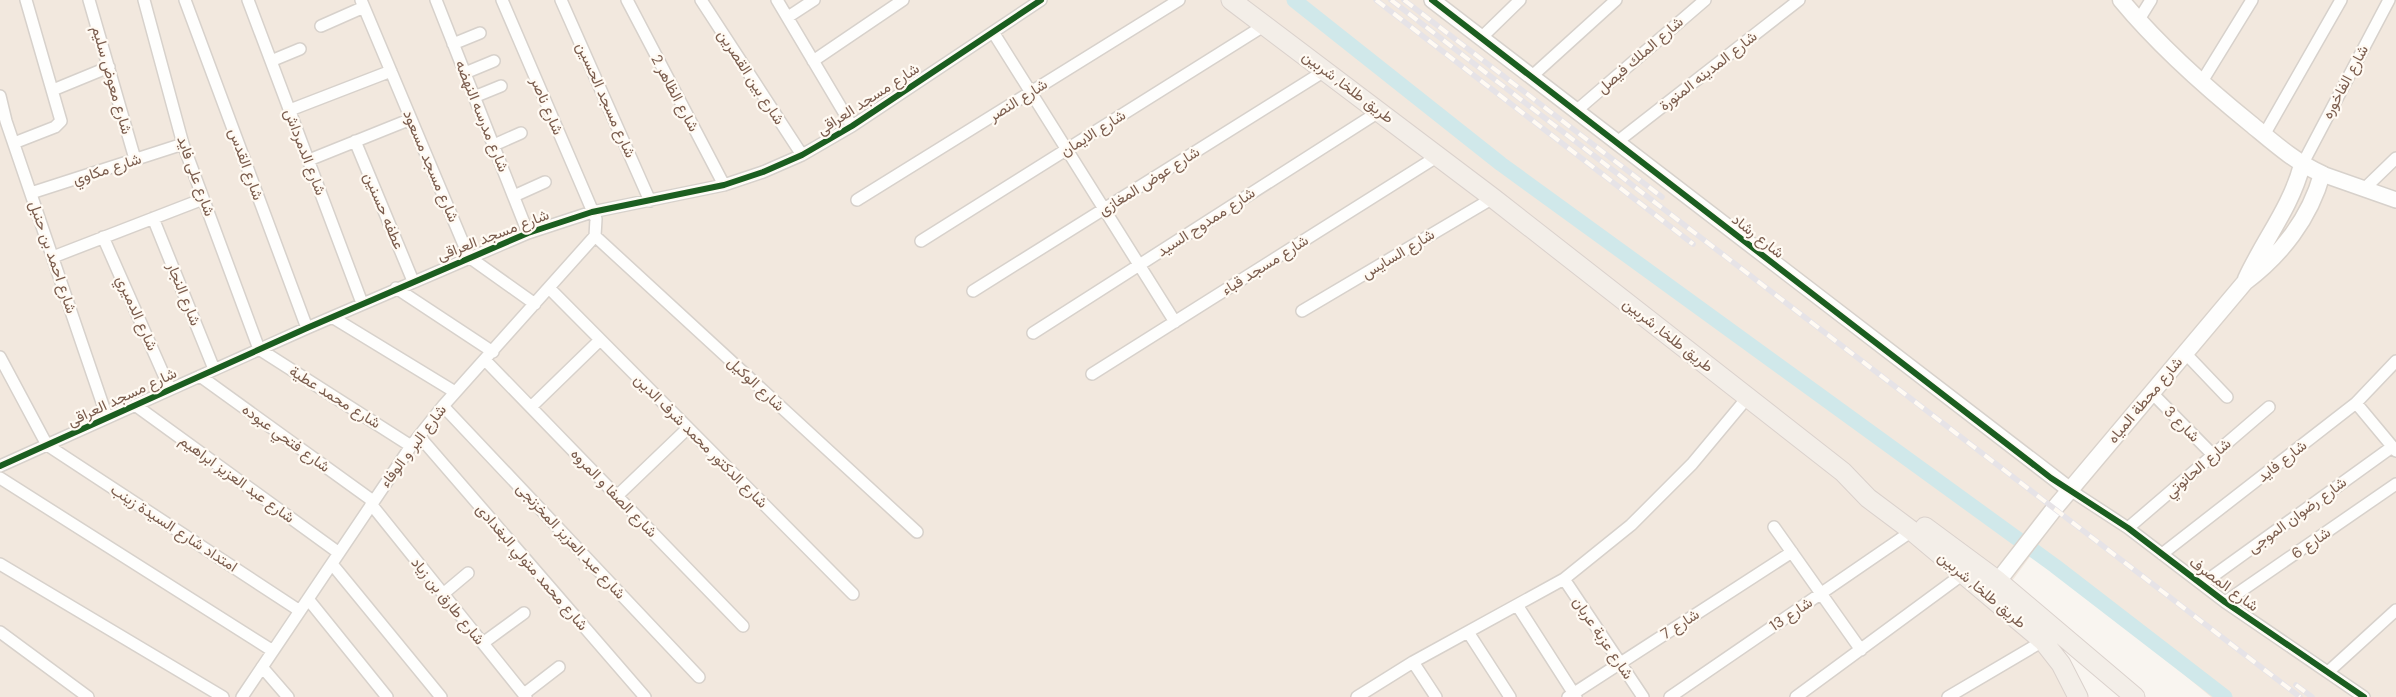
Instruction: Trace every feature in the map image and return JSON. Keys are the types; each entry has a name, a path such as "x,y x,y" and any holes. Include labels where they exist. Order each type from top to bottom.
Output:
{"main road":[{"name":"طريق طلخا, شربين","path":"1231,0 1493,198 1843,472 1868,498 1912,531 2043,641 2061,664 2078,697"},
{"path":"2121,0 2138,21 2201,83 2302,165 2322,174 2317,193 2290,238 2266,266 2245,282"},
{"path":"2245,282 2257,254 2287,205 2302,165"},
{"name":"شارع محطة المياه","path":"1998,581 2046,519 2245,282"},
{"path":"1843,472 1858,478 1877,491 1998,581 2133,696"}],"street":[{"path":"14,143 59,125 61,116 26,0"},
{"name":"شارع معوض سليم","path":"89,0 135,159"},
{"name":"شارع على فايد","path":"144,0 183,144 259,349"},
{"name":"شارع القدس","path":"185,0 307,328"},
{"name":"شارع مدرسه النهضه","path":"436,0 528,233"},
{"name":"شارع ناصر","path":"502,0 592,212"},
{"name":"شارع مسجد الحسين","path":"561,0 650,201"},
{"name":"شارع الظاهر 2","path":"627,0 724,185"},
{"name":"شارع بين القصرين","path":"701,0 802,155"},
{"path":"777,0 852,126"},
{"path":"788,17 814,0"},
{"path":"813,61 903,0"},
{"name":"شارع مسجد العراقى","path":"1,464 469,256 528,233 592,212 724,185 763,172 802,155 852,126 1042,0"},
{"name":"شارع النصر","path":"857,200 1179,0"},
{"name":"شارع رشاد","path":"1432,0 2070,490"},
{"path":"1480,38 1520,0"},
{"path":"1531,77 1616,0"},
{"name":"شارع الملك فيصل","path":"1576,111 1705,0"},
{"name":"شارع المدينه المنورة","path":"1617,142 1799,0"},
{"path":"2138,21 2152,0"},
{"path":"2201,83 2252,0"},
{"path":"2264,135 2341,0"},
{"name":"شارع الفاخوره","path":"2302,165 2389,0"},
{"name":"شارع الدمرداش","path":"253,1 271,61 362,303"},
{"path":"321,26 362,4"},
{"name":"شارع مسجد مسعود","path":"362,4 469,256"},
{"name":"شارع الايمان","path":"921,241 1264,25"},
{"path":"993,32 1175,322"},
{"path":"454,44 480,33"},
{"path":"271,61 300,49"},
{"path":"465,73 494,61"},
{"path":"53,90 108,67"},
{"name":"شارع عوض المغازى","path":"973,291 1326,70"},
{"path":"290,110 391,71"},
{"path":"474,96 501,86"},
{"name":"شارع احمد بن حنبل","path":"0,96 3,122 14,143 107,418"},
{"name":"شارع ممدوح السيد","path":"1033,333 1380,111"},
{"path":"308,160 411,119"},
{"path":"494,145 521,133"},
{"name":"عطفه حسنين","path":"355,141 413,281"},
{"name":"شارع مكاوي","path":"31,194 183,144"},
{"name":"شارع مسجد قباء","path":"1092,374 1438,156"},
{"path":"2364,190 2396,158"},
{"path":"2322,174 2396,200"},
{"path":"514,196 545,182"},
{"name":"شارع السايس","path":"1302,311 1493,198"},
{"path":"53,257 203,199"},
{"path":"592,212 596,220 595,236"},
{"name":"شارع النجار","path":"153,218 214,369"},
{"name":"شارع البر و الوفاء","path":"242,697 411,446 455,392 595,236"},
{"name":"شارع الوكيل","path":"595,236 917,532"},
{"name":"شارع الدميري","path":"103,238 170,389"},
{"path":"469,256 535,304"},
{"name":"شارع الصفا و المروه","path":"396,288 489,356 531,407 743,626"},
{"name":"شارع الدكتور محمد شرف الدين","path":"549,288 853,594"},
{"path":"332,317 455,392"},
{"path":"531,407 600,340"},
{"name":"شارع محمد عطية","path":"259,349 411,446"},
{"path":"2185,353 2227,397"},
{"path":"0,357 47,445"},
{"name":"شارع فايد","path":"2162,554 2356,403 2396,361"},
{"name":"شارع فتحي عبوده","path":"200,376 372,503"},
{"name":"شارع 3","path":"2152,393 2213,455"},
{"path":"1357,697 1413,662 1564,579 1638,518 1692,464 1747,398"},
{"path":"2356,403 2394,449"},
{"name":"شارع عبد العزيز ابراهيم","path":"135,405 339,553"},
{"name":"شارع عبد العزيز المخزنجى","path":"443,406 699,677"},
{"name":"شارع الحانوتي","path":"2128,528 2269,408"},
{"path":"617,496 688,428"},
{"name":"شارع محمد متولي البغدادى","path":"419,436 645,697"},
{"name":"امتداد شارع السيدة زينب","path":"47,445 300,611"},
{"name":"شارع رضوان الموجى","path":"2202,584 2394,449"},
{"path":"0,478 273,652"},
{"name":"شارع 6","path":"2225,602 2396,484"},
{"name":"شارع المصرف","path":"2070,490 2128,528 2225,602 2364,697"},
{"name":"شارع طارق بن زياد","path":"372,503 525,696"},
{"path":"1774,526 1861,650"},
{"name":"شارع 13","path":"1670,697 1912,531"},
{"name":"شارع 7","path":"1572,696 1792,552"},
{"path":"0,564 223,697"},
{"path":"332,564 441,697"},
{"path":"443,594 468,573"},
{"path":"1796,697 1963,574"},
{"name":"شارع عزبة عربان","path":"1564,579 1642,697"},
{"path":"308,599 388,697"},
{"path":"1517,605 1572,696"},
{"path":"2328,672 2396,610"},
{"path":"483,643 524,613"},
{"path":"0,632 88,697"},
{"path":"1468,632 1510,697"},
{"path":"1948,697 2043,641"},
{"path":"1413,662 1436,697"},
{"path":"262,667 288,697"},
{"path":"525,696 559,667"}],"shaded area":[{"path":"0,0 2396,0 2396,697 2211,697 2035,550 2001,596 2074,697 0,697"}],"waterway":[{"path":"1294,0 1501,164 2055,566 2225,697"}],"railway":[{"path":"1376,0 1693,244"},
{"path":"1391,0 2300,697"},
{"path":"1404,0 1662,197"},
{"path":"2296,685 2312,697"}],"cycle path":[{"path":"0,466 307,328 528,233 592,212 724,185 763,172 802,155 852,126 1041,0"},
{"path":"1432,0 2051,478 2128,528 2225,602 2364,697"}]}
